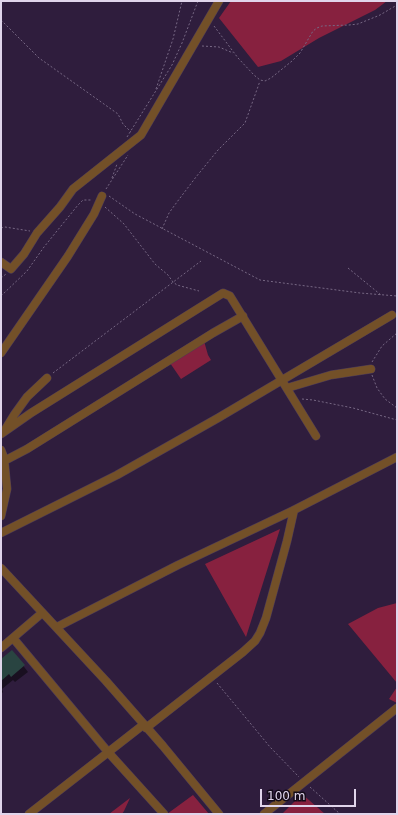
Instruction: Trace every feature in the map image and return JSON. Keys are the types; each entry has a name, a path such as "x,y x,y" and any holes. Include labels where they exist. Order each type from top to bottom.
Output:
{"street":[{"path":"1,262 11,269 24,254 37,233 60,207 73,189 141,135 219,1"},
{"path":"1,353 68,256 104,198"},
{"path":"3,433 31,413 223,293 230,296 316,436"},
{"path":"1,533 116,475 218,418 392,315"},
{"path":"4,461 66,425 243,316"},
{"path":"287,388 331,375 371,369"},
{"path":"3,433 27,397 47,378"},
{"path":"1,450 4,461 7,489 1,516"},
{"path":"57,627 178,565 294,510 397,457"},
{"path":"29,814 108,752 145,726 250,646 260,633 266,618 294,510"},
{"path":"1,568 42,614 57,627 145,726 219,814"},
{"path":"1,648 42,614"},
{"path":"12,638 108,752 164,814"},
{"path":"264,814 397,708"}],"path":[{"path":"155,98 155,92 173,38 182,1"},
{"path":"127,138 172,65 198,1"},
{"path":"209,19 235,54 260,80 265,81 271,78 300,53 313,31 317,28 322,26 358,24 380,15 397,5"},
{"path":"1,20 39,58 118,114 123,124 130,132 141,135"},
{"path":"194,46 219,47 235,54"},
{"path":"162,229 169,213 196,177 218,150 245,123 260,80"},
{"path":"112,181 121,150"},
{"path":"104,198 112,181 130,152"},
{"path":"104,198 113,213 124,224 155,264 168,275 173,282 177,285 199,291"},
{"path":"1,296 27,271 48,242 83,200 104,198 260,280 397,296"},
{"path":"1,228 5,227 37,233"},
{"path":"47,378 201,261"},
{"path":"348,268 381,295"},
{"path":"397,333 382,346 375,355 371,369 377,388 385,398 397,408"},
{"path":"294,400 313,400 353,408 397,420"},
{"path":"211,676 276,753 304,782 340,814"}],"shaded area":[{"path":"231,1 387,1 375,10 319,38 281,61 258,67 219,18"},
{"path":"204,341 211,360 181,379 170,363"},
{"path":"280,529 246,637 205,564"},
{"path":"397,603 397,683 348,624 378,608"},
{"path":"397,687 397,703 389,699"},
{"path":"302,794 325,814 282,814"},
{"path":"193,795 209,814 167,814"},
{"path":"130,798 122,814 109,814"}],"building":[{"path":"12,650 25,665 11,677 9,674 1,681 1,659"}]}
